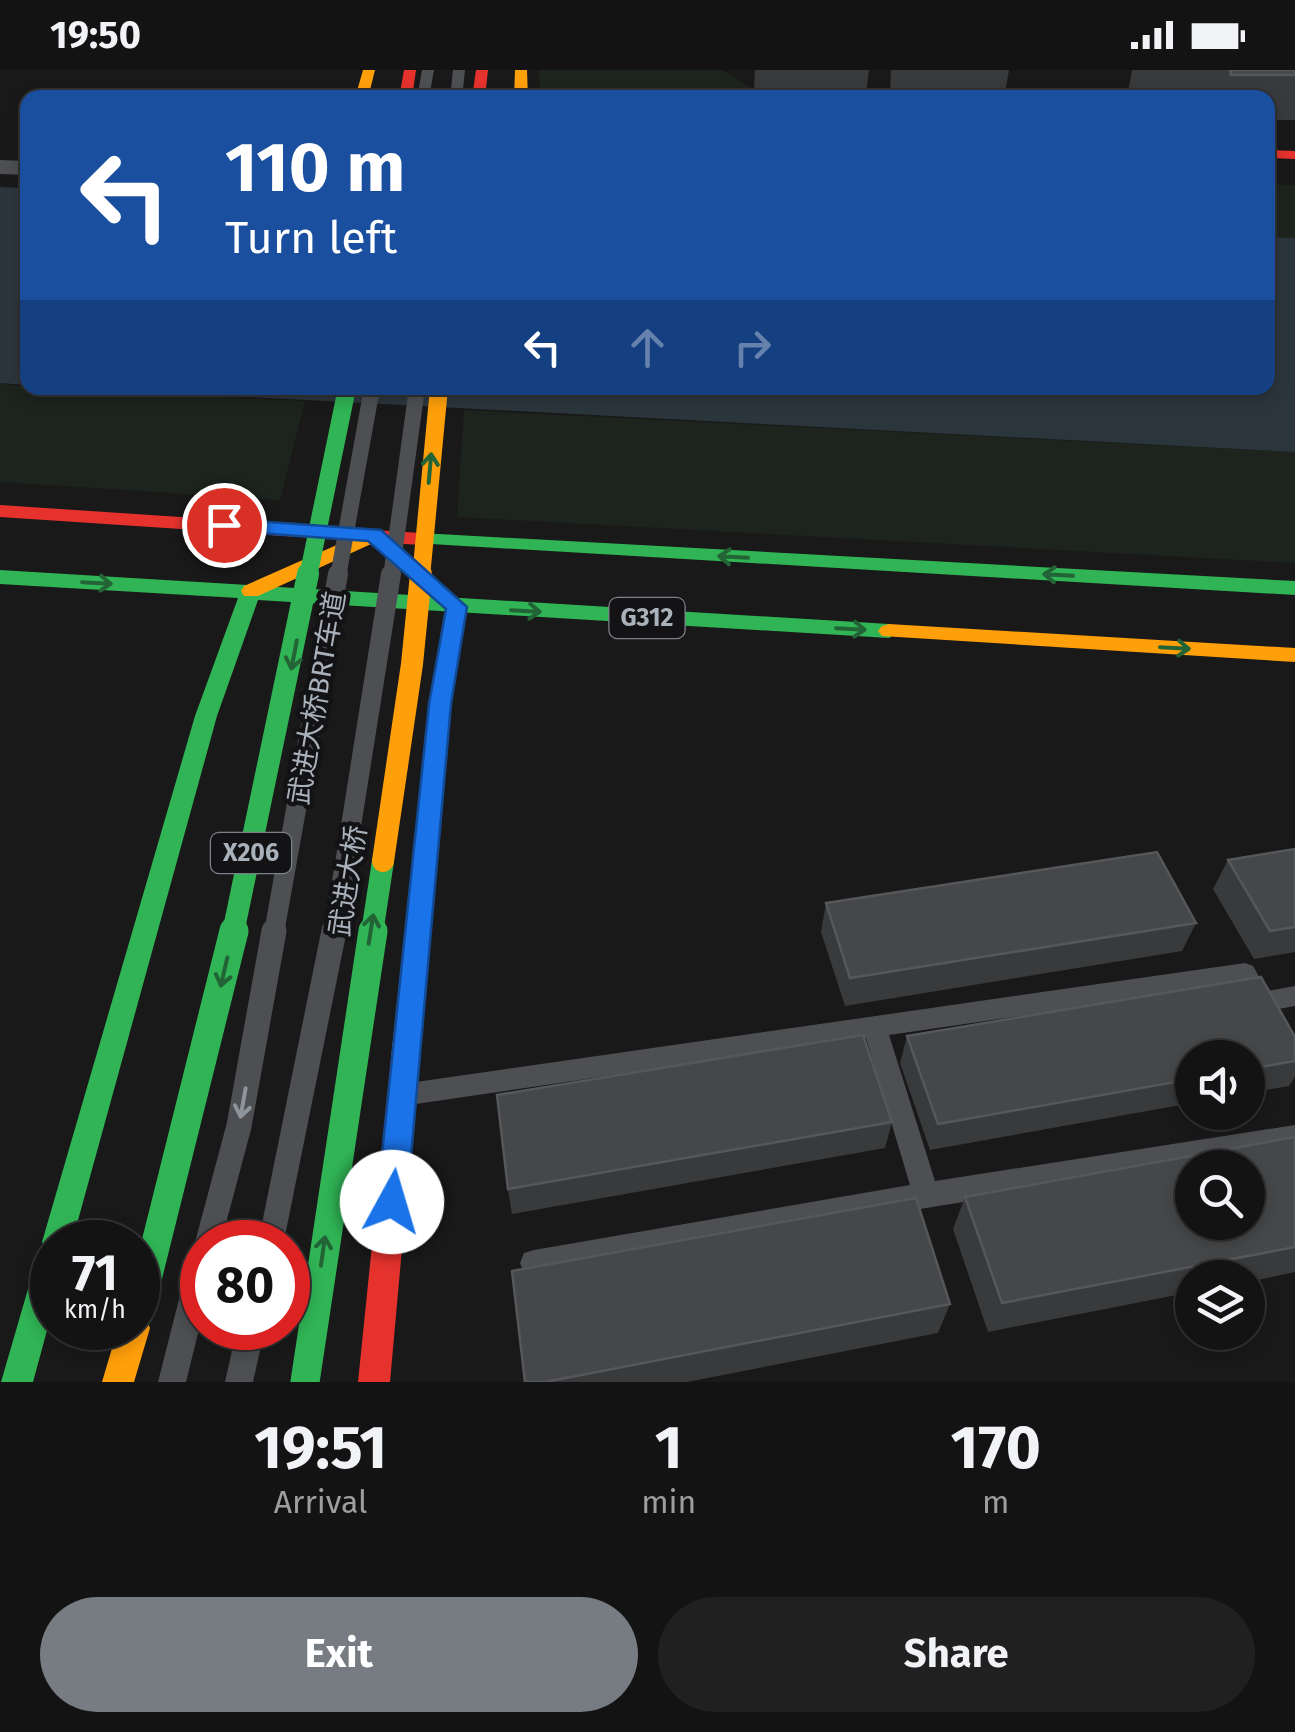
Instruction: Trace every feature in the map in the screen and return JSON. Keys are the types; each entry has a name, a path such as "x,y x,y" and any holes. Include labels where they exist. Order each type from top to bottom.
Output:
{"main road":[{"name":"X206","path":"160,1238 184,1154 292,670 346,395"},
{"name":"武进大桥","path":"305,1382 412,664 438,395"},
{"path":"0,511 1295,588"},
{"path":"63,1220 206,716 248,592 374,534"},
{"path":"374,534 457,607 440,704 374,1382"},
{"name":"G312","path":"0,577 1295,655"},
{"path":"17,1382 30,1336"},
{"path":"118,1382 127,1350"}],"lane":[{"name":"武进大桥BRT车道","path":"214,1220 239,1126 371,395"},
{"name":"武进大桥BRT车道","path":"276,1220 296,1133 380,664 416,395"},
{"path":"402,1095 1245,974 1265,1010 1295,996"},
{"path":"874,1026 926,1195"},
{"path":"534,1262 1295,1137"},
{"path":"172,1382 180,1350"},
{"path":"239,1382 247,1350"}],"shaded area":[{"path":"538,70 722,70 754,90 540,90"},
{"path":"1275,184 1295,185 1295,238 1275,237"},
{"path":"0,187 20,188 20,384 0,383"},
{"path":"1275,237 1295,238 1295,452 213,395 1275,395"},
{"path":"0,383 20,387 20,395 177,395 305,401 280,500 0,482"},
{"path":"464,410 1295,452 1295,563 457,517"}],"building":[{"path":"1230,70 1295,70 1295,75 1231,75"},
{"path":"1295,849 1295,927 1270,931 1228,860"},
{"path":"1157,852 1196,923 850,978 826,903"},
{"path":"1261,977 1295,1037 1295,1061 1265,1066 1265,1040 1175,1040 1175,1082 938,1124 907,1036"},
{"path":"863,1035 892,1122 508,1189 497,1095"},
{"path":"1295,1137 1295,1247 1227,1260 1175,1260 1175,1270 1002,1303 965,1197 1175,1159 1175,1240 1265,1240 1265,1150 1224,1150"},
{"path":"916,1198 950,1304 545,1382 525,1382 512,1271"}],"traffic: fast":[{"path":"160,1228 226,969 346,395"},
{"path":"421,539 1295,588"},
{"path":"0,577 889,631"},
{"path":"63,1220 206,716 251,591"},
{"path":"305,1382 383,861"},
{"path":"17,1382 30,1336"}],"traffic: slow":[{"path":"363,90 369,70"},
{"path":"521,70 521,90"},
{"path":"383,861 412,664 438,395"},
{"path":"251,591 373,535 457,607 440,704 405,1059"},
{"path":"889,631 1295,655"},
{"path":"118,1382 127,1350"}],"traffic: jam":[{"path":"406,90 410,70"},
{"path":"479,90 482,70"},
{"path":"1275,154 1295,155"},
{"path":"0,511 421,539"},
{"path":"374,1382 405,1059"}],"route":[{"path":"224,525 374,534 457,607 440,704 392,1202"}]}
